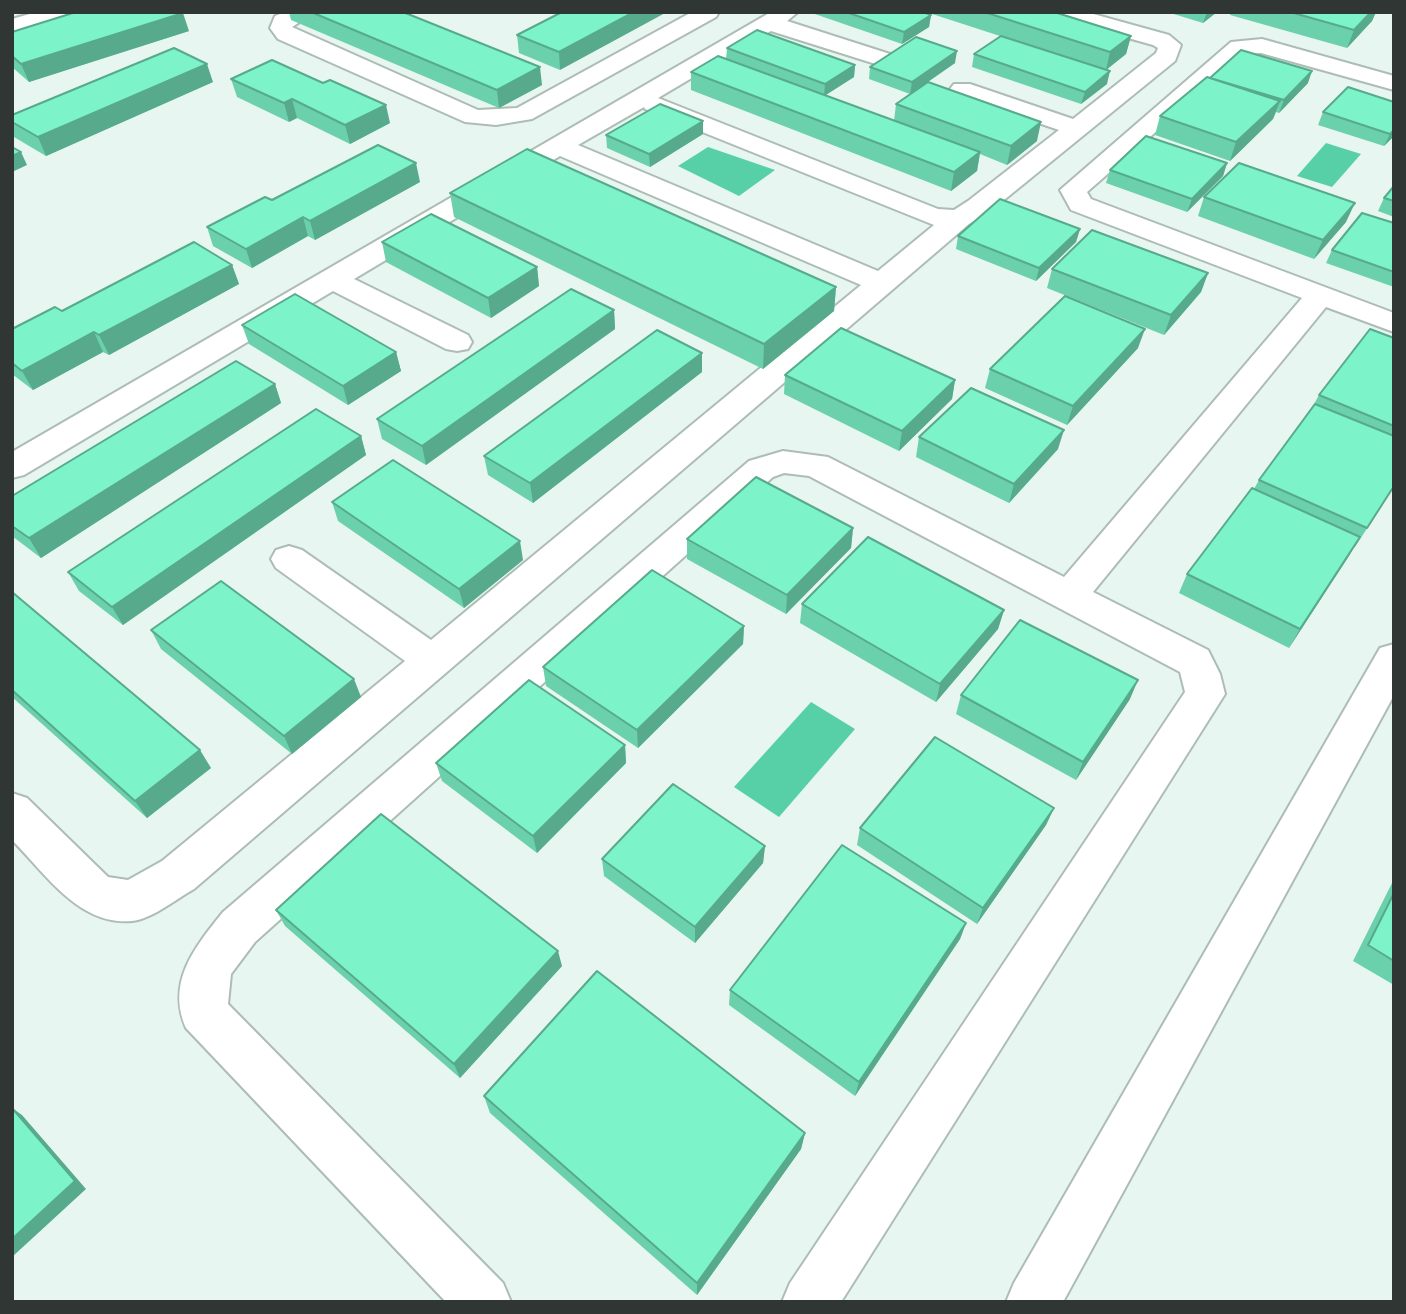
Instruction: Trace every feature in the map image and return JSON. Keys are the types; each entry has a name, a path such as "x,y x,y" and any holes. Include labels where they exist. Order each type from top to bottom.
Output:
{"lane":[{"path":"12,26 63,12"},
{"path":"303,12 283,21 281,28 286,34 474,117 496,118 523,114 554,99 708,12"},
{"path":"12,811 97,896 132,901 178,875 959,218 978,207 1167,55 1170,44 1061,12"},
{"path":"12,467 778,18 882,59"},
{"path":"1389,75 1262,46 1239,47 1073,190 1080,204 1394,323"},
{"path":"962,89 1077,128"},
{"path":"639,98 934,217 959,218"},
{"path":"558,146 882,283"},
{"path":"331,279 457,342"},
{"path":"1069,596 1321,295"},
{"path":"484,1302 203,1012 208,967 239,927 761,469 783,462 816,465 1194,661 1201,674 1205,694 809,1302"},
{"path":"289,559 433,661"},
{"path":"1033,1302 1394,659"}],"shaded area":[{"path":"1326,143 1361,154 1332,187 1297,176"},
{"path":"708,147 775,170 739,196 678,166"},
{"path":"811,702 855,729 779,817 734,787"}],"building":[{"path":"76,12 183,13 21,64 12,56 12,32"},
{"path":"311,12 403,12 540,67 497,90"},
{"path":"562,12 634,12 559,52 517,35"},
{"path":"846,12 923,12 931,15 904,32"},
{"path":"984,12 1054,12 1131,36 1110,52"},
{"path":"1290,12 1371,12 1354,30"},
{"path":"757,30 855,65 825,84 727,48"},
{"path":"1001,36 1110,71 1085,92 974,54"},
{"path":"916,37 957,51 912,82 870,67"},
{"path":"174,48 207,64 38,137 12,122 12,115"},
{"path":"1241,50 1312,71 1284,100 1210,78"},
{"path":"718,56 980,152 954,172 691,72"},
{"path":"272,60 323,83 330,80 386,105 345,125 292,99 284,103 231,79"},
{"path":"1207,77 1280,101 1236,142 1160,116"},
{"path":"928,82 1041,122 1011,146 896,104"},
{"path":"1348,87 1394,102 1394,130 1390,134 1323,112"},
{"path":"660,104 703,121 649,154 606,135"},
{"path":"1146,136 1227,163 1192,199 1110,170"},
{"path":"378,145 416,163 310,221 303,217 246,249 207,227 265,197 272,200"},
{"path":"12,147 21,152 12,156"},
{"path":"527,149 836,287 764,344 450,193"},
{"path":"1239,163 1355,203 1323,240 1204,197"},
{"path":"1394,186 1394,201 1384,198"},
{"path":"1000,199 1080,229 1039,268 958,236"},
{"path":"1362,213 1394,223 1394,272 1332,250"},
{"path":"431,214 537,267 488,298 382,242"},
{"path":"1092,230 1208,273 1171,315 1052,269"},
{"path":"194,242 232,265 99,335 94,332 22,371 12,363 12,329 55,307 62,311"},
{"path":"571,289 614,310 422,446 377,419"},
{"path":"295,294 396,352 343,386 242,325"},
{"path":"1065,296 1145,329 1073,406 990,369"},
{"path":"841,328 955,380 902,431 785,375"},
{"path":"1370,329 1394,338 1394,426 1319,395"},
{"path":"657,330 702,353 530,483 484,456"},
{"path":"236,361 275,384 29,538 12,526 12,496"},
{"path":"971,388 1064,430 1014,484 919,437"},
{"path":"1315,404 1394,436 1394,486 1367,528 1259,480"},
{"path":"316,409 361,436 112,607 68,572"},
{"path":"393,460 520,541 459,589 332,502"},
{"path":"756,477 853,528 787,595 687,539"},
{"path":"1252,488 1360,537 1300,629 1187,574"},
{"path":"868,537 1004,610 940,684 802,604"},
{"path":"652,570 744,626 637,730 543,667"},
{"path":"221,581 354,679 284,736 151,630"},
{"path":"12,592 200,750 135,801 12,690"},
{"path":"1020,620 1138,680 1083,762 961,695"},
{"path":"529,680 625,745 533,836 436,763"},
{"path":"935,737 1054,808 983,908 860,828"},
{"path":"673,784 765,846 695,927 602,859"},
{"path":"381,814 558,951 454,1064 276,910"},
{"path":"842,845 966,923 859,1082 730,990"},
{"path":"1394,893 1394,961 1368,945"},
{"path":"597,971 805,1133 697,1283 484,1096"},
{"path":"12,1108 75,1181 12,1239"}]}
